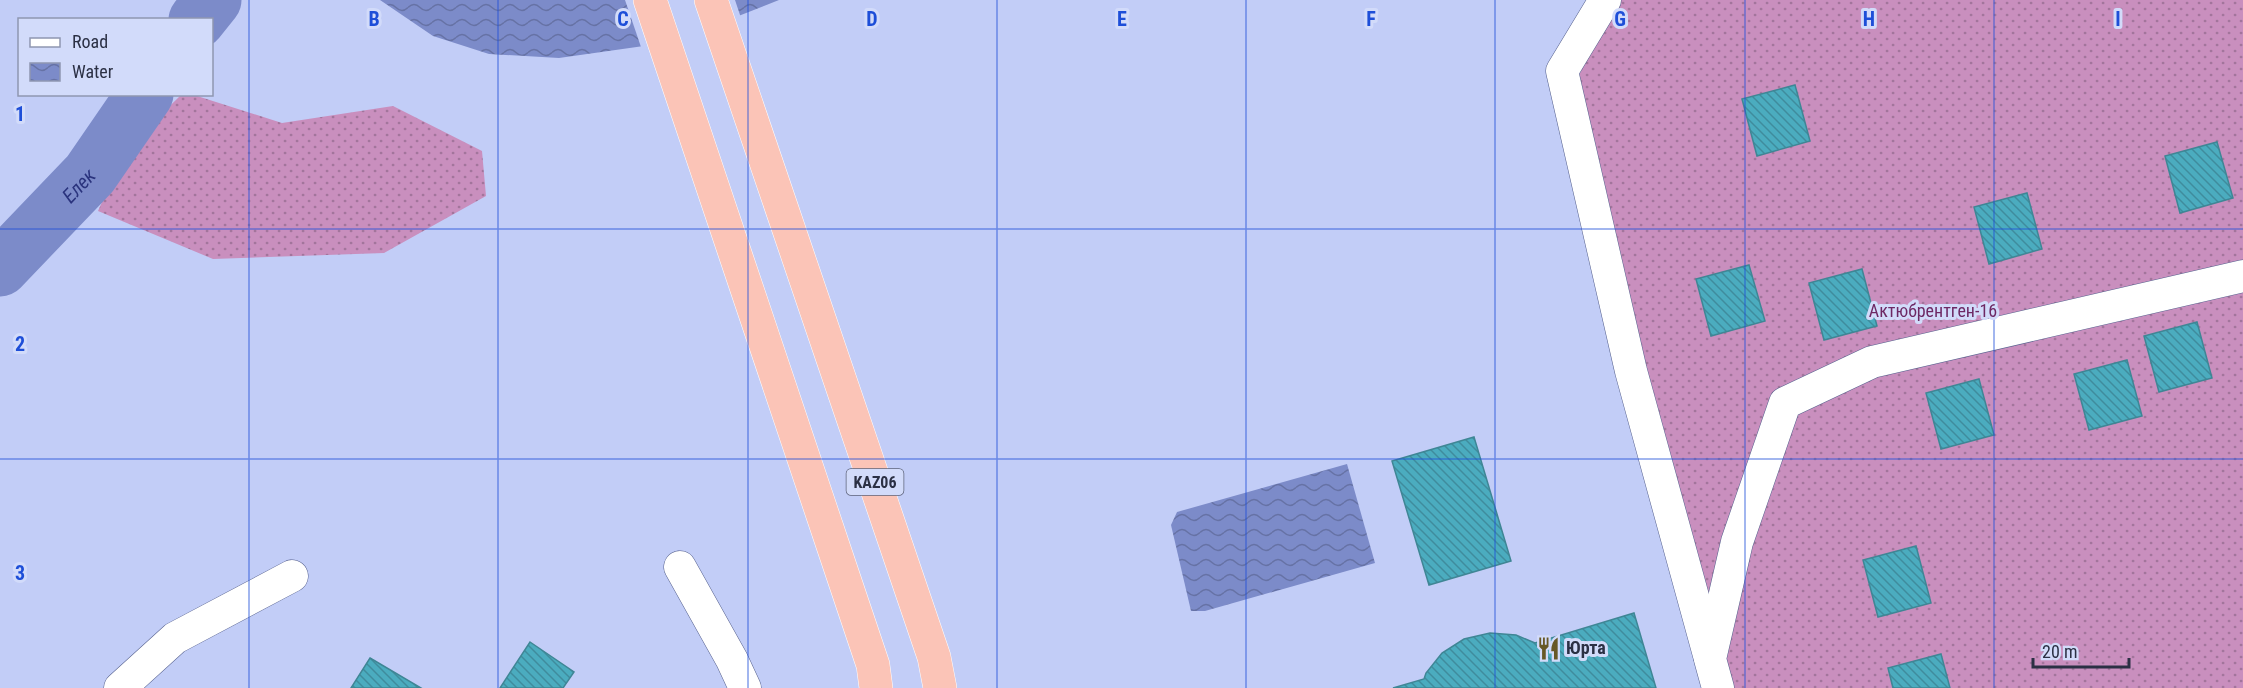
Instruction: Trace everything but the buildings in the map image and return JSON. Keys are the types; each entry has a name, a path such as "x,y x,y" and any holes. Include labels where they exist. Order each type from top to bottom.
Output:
{"highway":[{"path":"650,0 878,680"},
{"name":"KАZ06","path":"711,0 934,657 940,688"}],"lane":[{"path":"1605,0 1562,72 1630,371 1714,674"},
{"path":"1714,674 1737,542 1785,403 1872,362 2243,276"},
{"path":"680,567 745,688"},
{"path":"120,688 175,638 292,576"}],"green space":[{"name":"Актюбрентген-16","path":"1619,0 2243,0 2243,688 1703,688 1566,103 1609,11"},
{"path":"180,96 197,96 282,123 393,106 482,151 486,196 384,253 213,259 98,211 125,150"}],"water":[{"path":"380,0 779,0 672,42 559,58 489,54 433,36"},
{"path":"1347,464 1375,563 1205,611 1191,611 1171,525 1177,512"}],"pier":[{"path":"625,0 735,0 741,18 673,45 642,50"}],"waterway":[{"name":"Елек","path":"199,18 213,0"},
{"name":"Елек","path":"0,268 90,174 144,96"}],"place":[{"name":"Юрта","path":"1548,648"}]}
